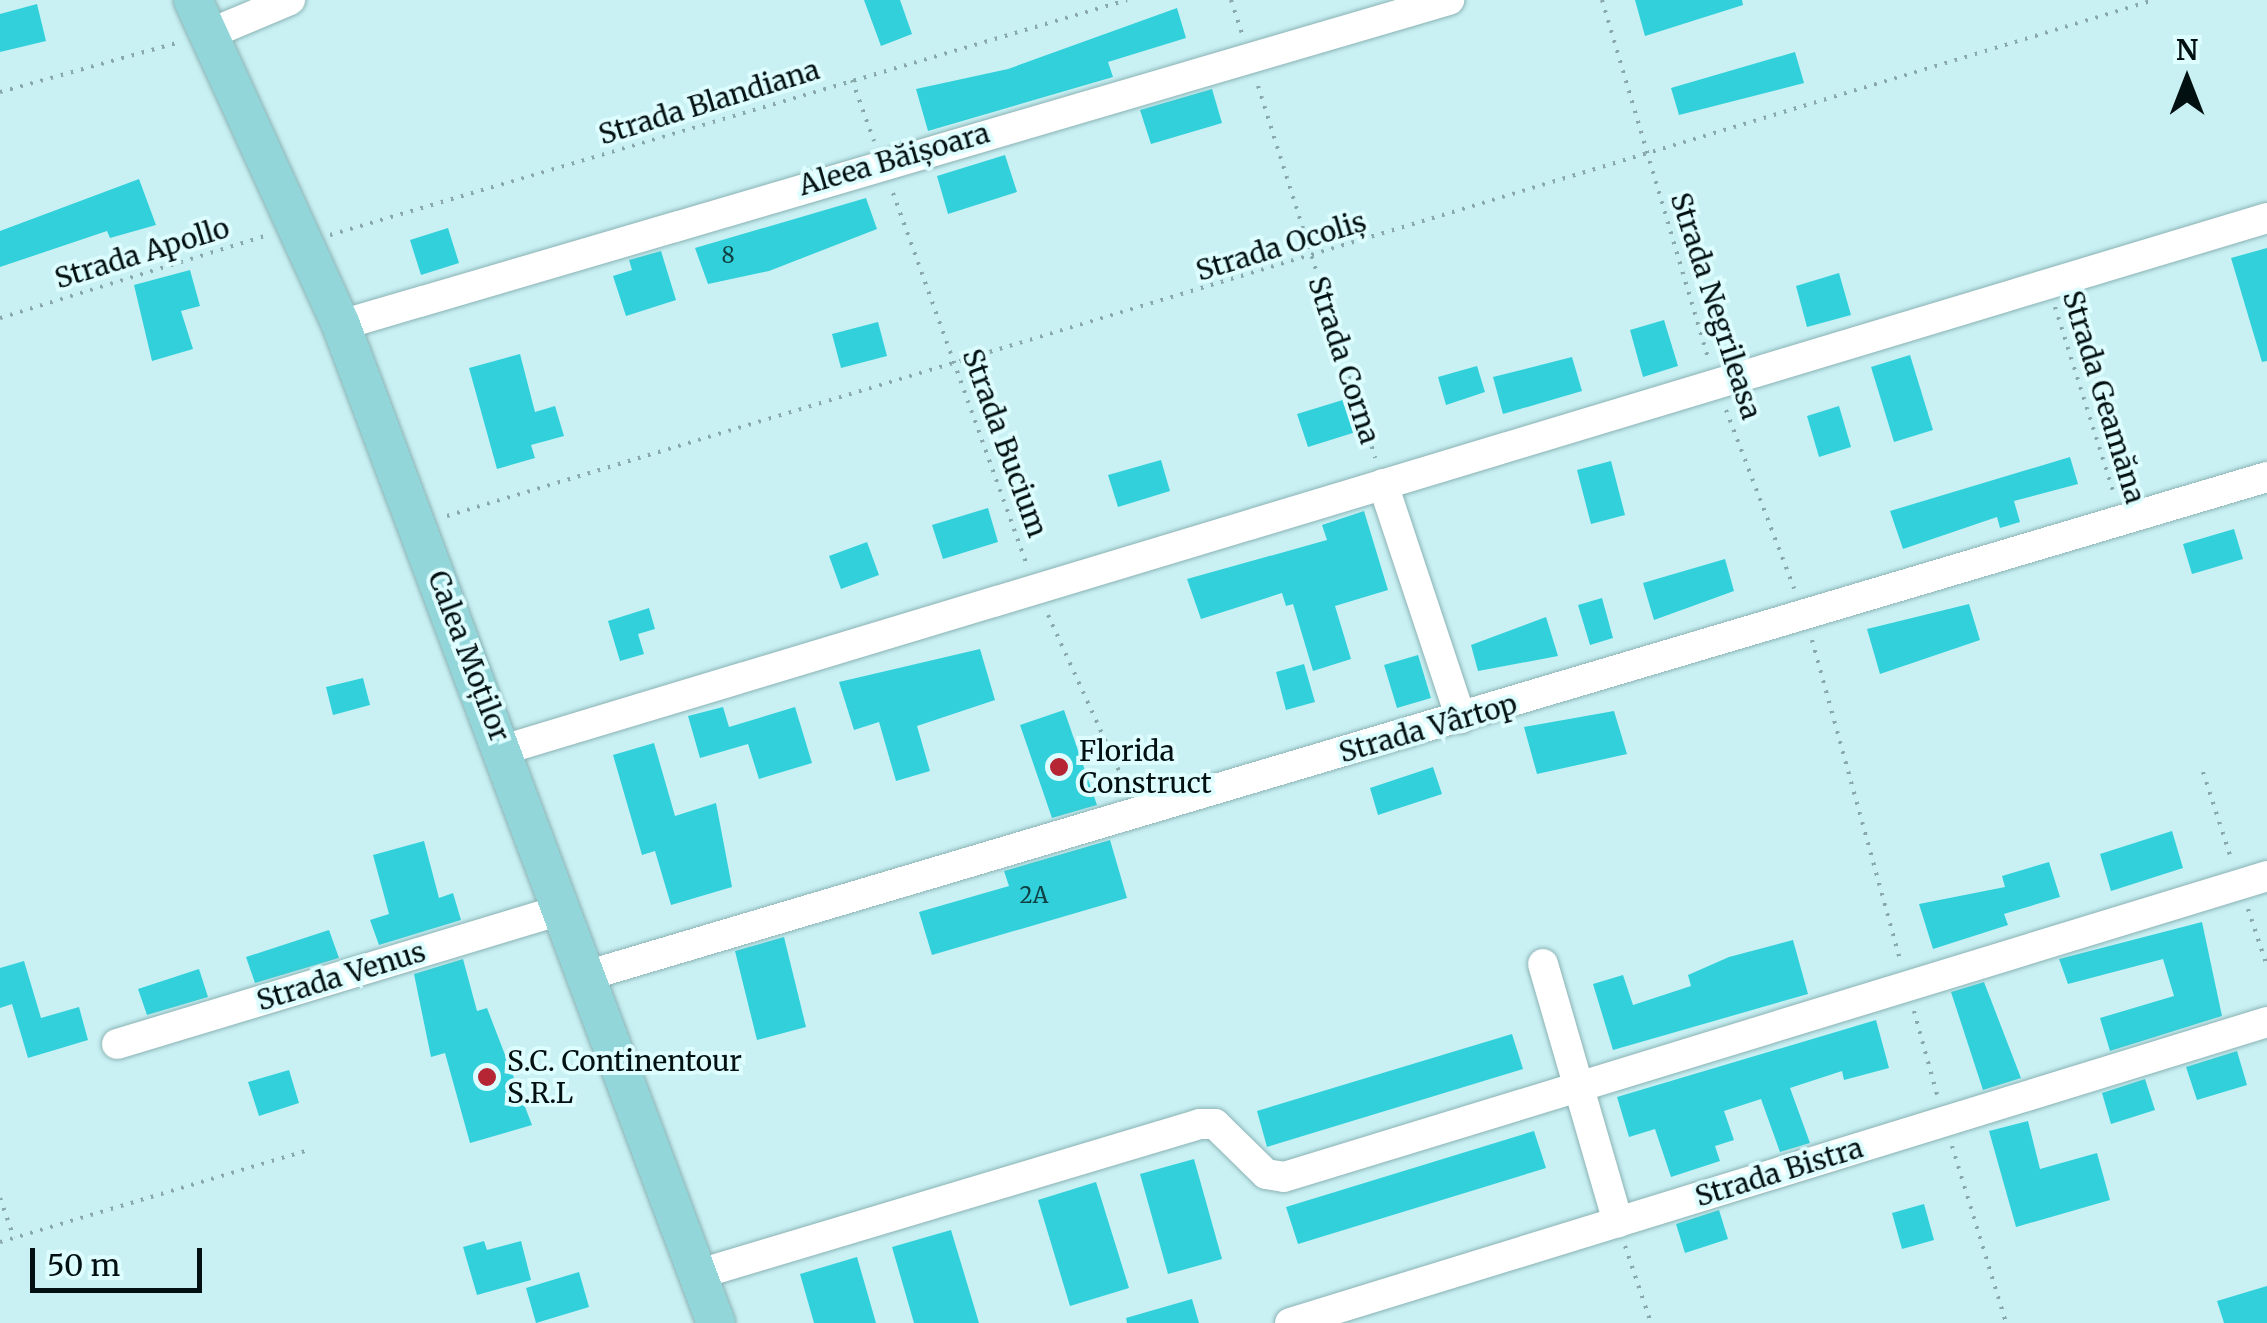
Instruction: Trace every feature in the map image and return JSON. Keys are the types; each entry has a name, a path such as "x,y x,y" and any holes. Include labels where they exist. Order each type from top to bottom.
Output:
{"main road":[{"name":"Calea Moților","path":"201,17 341,325 506,749 716,1323"}],"street":[{"path":"201,17 290,0"},
{"name":"Aleea Băișoara","path":"341,325 882,162 1449,0"},
{"path":"506,749 2267,218"},
{"name":"Strada Vârtop","path":"589,975 1806,618 2267,478"},
{"path":"1384,484 1461,718"},
{"path":"698,1274 1200,1124 1215,1124 1266,1174 1284,1177 2267,876"},
{"name":"Strada Venus","path":"117,1044 564,909"},
{"path":"1543,964 1618,1222"},
{"name":"Strada Bistra","path":"1290,1323 2267,1022"}],"path":[{"name":"Strada Blandiana","path":"300,234 1127,0"},
{"name":"Strada Corna","path":"1231,0 1384,484"},
{"name":"Strada Negrileasa","path":"1602,0 1716,384 1806,618"},
{"name":"Strada Ocoliș","path":"418,525 956,367 2154,0"},
{"path":"0,92 201,17"},
{"name":"Strada Bucium","path":"852,80 1036,589 1138,812"},
{"name":"Strada Apollo","path":"0,318 300,234"},
{"name":"Strada Geamăna","path":"2048,284 2122,522"},
{"path":"0,1242 308,1150"},
{"path":"0,1198 14,1238"},
{"path":"1618,1222 1650,1323"}],"building":[{"path":"864,0 900,0 912,34 881,46"},
{"path":"1635,0 1742,0 1743,5 1645,36"},
{"path":"37,4 46,41 0,52 0,14"},
{"path":"1177,8 1186,38 1108,62 1113,77 928,131 916,89 1008,69"},
{"path":"1795,52 1804,83 1679,115 1671,88"},
{"path":"1212,89 1222,123 1151,144 1140,110"},
{"path":"1005,155 1017,192 948,214 937,176"},
{"path":"139,179 156,225 110,238 107,231 0,267 0,231"},
{"path":"866,198 877,229 769,271 708,284 695,248"},
{"path":"448,228 459,263 421,275 410,240"},
{"path":"2267,248 2267,361 2262,362 2231,258"},
{"path":"661,251 676,300 626,316 613,276 632,270 629,260"},
{"path":"190,270 200,306 181,311 193,349 152,361 134,285"},
{"path":"1839,273 1851,315 1807,327 1796,286"},
{"path":"1664,320 1678,366 1643,377 1630,330"},
{"path":"878,322 887,356 841,368 832,334"},
{"path":"520,354 535,412 555,406 564,436 531,445 535,458 497,469 469,368"},
{"path":"1910,355 1933,430 1894,442 1871,367"},
{"path":"1572,357 1582,391 1503,414 1493,377"},
{"path":"1477,366 1485,392 1446,405 1438,377"},
{"path":"1346,399 1356,432 1308,447 1297,414"},
{"path":"1839,406 1851,447 1819,457 1807,416"},
{"path":"2070,457 2078,484 2014,501 2020,522 2000,528 1997,517 1903,549 1890,511"},
{"path":"1161,460 1170,491 1118,507 1108,475"},
{"path":"1611,461 1625,515 1591,524 1577,470"},
{"path":"988,508 998,542 943,559 932,525"},
{"path":"1364,511 1388,590 1335,606 1351,659 1313,671 1293,604 1286,606 1282,593 1201,619 1187,579 1327,540 1322,525"},
{"path":"2234,529 2243,559 2192,574 2183,544"},
{"path":"867,542 879,575 841,589 829,556"},
{"path":"1725,559 1734,591 1654,620 1643,583"},
{"path":"1602,598 1613,638 1590,645 1578,605"},
{"path":"1969,604 1980,640 1880,674 1867,629"},
{"path":"649,608 655,629 638,634 644,654 620,661 608,621"},
{"path":"1546,617 1558,656 1478,671 1471,645"},
{"path":"980,649 995,700 917,726 930,771 896,781 879,722 854,730 839,682"},
{"path":"1418,655 1431,698 1397,708 1384,665"},
{"path":"1304,664 1315,702 1286,710 1276,672"},
{"path":"363,678 370,705 333,715 326,687"},
{"path":"723,707 729,727 795,707 812,763 759,779 748,744 700,758 688,716"},
{"name":"Florida Construct","path":"1064,710 1097,805 1052,818 1020,725"},
{"path":"1614,711 1627,754 1537,774 1524,727"},
{"path":"654,743 675,816 716,803 732,887 671,905 655,851 642,855 613,755"},
{"path":"1433,767 1442,794 1378,815 1370,788"},
{"path":"2172,831 2183,868 2111,891 2100,854"},
{"path":"1110,840 1127,898 932,955 919,912 1009,886 1004,871"},
{"path":"424,841 439,898 453,893 461,920 379,945 370,920 389,914 373,855"},
{"path":"2049,862 2060,897 2004,914 2008,925 1933,949 1919,904 2005,887 2002,876"},
{"path":"2202,922 2222,1016 2110,1051 2100,1018 2174,996 2163,959 2068,984 2059,959"},
{"path":"329,930 339,958 255,983 246,957"},
{"path":"784,937 806,1027 757,1040 735,951"},
{"path":"1793,940 1808,994 1613,1050 1593,984 1623,975 1633,1005 1691,986 1688,975 1729,957"},
{"path":"463,959 477,1011 487,1008 532,1125 470,1143 445,1053 431,1057 414,974"},
{"path":"24,961 41,1018 79,1007 88,1040 28,1058 12,1004 0,1008 0,968"},
{"path":"199,969 208,997 147,1015 138,989"},
{"path":"1984,982 2021,1078 1983,1090 1951,992"},
{"path":"1876,1020 1889,1068 1844,1080 1842,1071 1790,1088 1810,1143 1780,1152 1761,1099 1724,1111 1734,1140 1715,1146 1720,1161 1671,1177 1655,1129 1629,1137 1617,1097"},
{"path":"1512,1034 1523,1069 1267,1147 1257,1111"},
{"path":"2237,1051 2247,1085 2197,1100 2186,1067"},
{"path":"289,1070 299,1103 259,1116 248,1082"},
{"path":"2145,1079 2155,1110 2111,1124 2102,1093"},
{"path":"2028,1121 2040,1169 2097,1153 2110,1200 2016,1227 1989,1131"},
{"path":"1534,1131 1546,1168 1298,1244 1286,1207"},
{"path":"1194,1159 1222,1259 1168,1274 1140,1174"},
{"path":"1096,1182 1129,1288 1070,1306 1038,1200"},
{"path":"1924,1204 1934,1240 1902,1249 1892,1213"},
{"path":"1719,1210 1728,1239 1685,1253 1676,1224"},
{"path":"951,1230 979,1323 914,1323 892,1247"},
{"path":"484,1241 487,1250 521,1241 531,1280 477,1295 463,1247"},
{"path":"857,1257 876,1323 814,1323 800,1274"},
{"path":"579,1272 589,1307 536,1323 526,1288"},
{"path":"2267,1286 2267,1323 2224,1323 2217,1301"},
{"path":"1192,1299 1199,1323 1127,1323 1126,1318"}],"place":[{"name":"Florida Construct","path":"1059,767"},
{"name":"S.C. Continentour S.R.L","path":"487,1077"}]}
